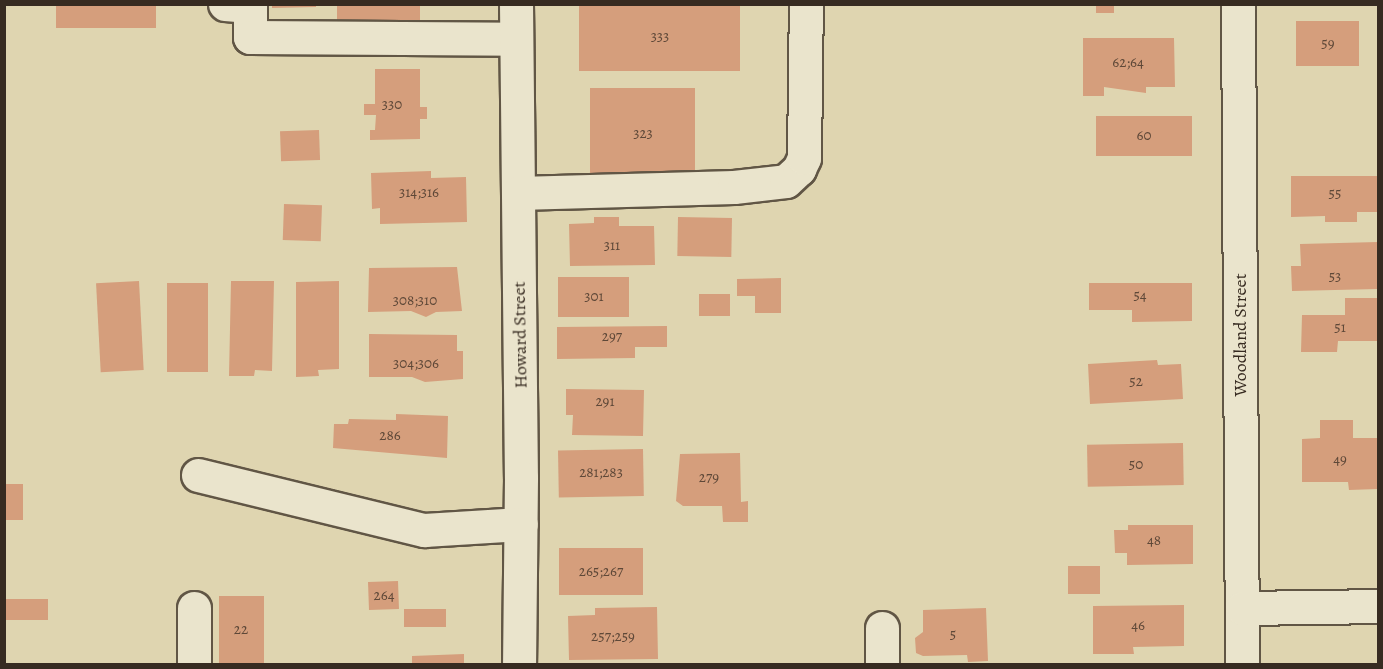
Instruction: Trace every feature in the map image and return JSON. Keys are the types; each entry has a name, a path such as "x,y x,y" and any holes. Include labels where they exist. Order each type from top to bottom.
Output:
{"street":[{"path":"225,4 250,6 250,37 516,39"},
{"name":"Howard Street","path":"516,4 521,524 519,664"},
{"path":"518,193 734,187 786,181 799,169 804,158 806,4"},
{"name":"Woodland Street","path":"1238,4 1242,664"},
{"path":"198,475 424,530 521,524"},
{"path":"1242,608 1378,606"},
{"path":"194,608 194,664"},
{"path":"882,628 882,664"}],"building":[{"path":"56,4 156,4 156,28 56,28"},
{"path":"272,4 316,4 316,7 272,8"},
{"path":"337,4 420,4 420,28 337,28"},
{"path":"579,4 740,4 740,71 579,71"},
{"path":"1096,4 1114,4 1114,13 1096,13"},
{"path":"1296,21 1359,21 1359,66 1296,66"},
{"path":"1083,38 1174,38 1175,87 1146,87 1146,93 1104,87 1104,96 1083,96"},
{"path":"375,69 420,69 420,107 427,107 427,119 420,119 420,139 370,140 370,130 375,130 376,115 364,115 364,104 375,104"},
{"path":"590,88 695,88 695,180 590,180"},
{"path":"1096,116 1192,116 1192,156 1096,156"},
{"path":"319,130 320,160 281,161 280,131"},
{"path":"431,171 431,178 466,177 467,222 380,224 380,208 372,209 371,173"},
{"path":"1291,176 1378,176 1378,212 1357,212 1357,222 1325,222 1325,216 1291,217"},
{"path":"284,204 322,205 321,241 283,240"},
{"path":"594,217 619,217 619,226 654,226 655,265 570,266 569,224 594,223"},
{"path":"678,217 732,218 731,257 677,256"},
{"path":"1378,242 1378,289 1292,291 1291,266 1301,266 1300,244"},
{"path":"457,267 462,311 436,312 426,317 411,311 368,312 369,268"},
{"path":"558,277 629,277 629,317 558,317"},
{"path":"781,278 781,313 755,313 755,296 737,296 737,279"},
{"path":"139,281 144,370 101,372 96,283"},
{"path":"231,281 274,281 272,371 255,370 254,376 229,376"},
{"path":"339,281 339,369 318,370 319,376 296,377 296,282"},
{"path":"167,283 208,283 208,372 167,372"},
{"path":"1089,283 1192,283 1192,321 1132,322 1132,310 1089,310"},
{"path":"699,294 730,294 730,316 699,316"},
{"path":"1345,298 1378,298 1378,341 1338,341 1337,352 1301,352 1302,315 1345,315"},
{"path":"667,326 667,347 635,347 635,358 557,359 557,327"},
{"path":"369,334 457,335 457,351 463,351 463,379 425,382 412,377 369,377"},
{"path":"1157,360 1158,365 1181,364 1183,399 1090,404 1088,364"},
{"path":"566,389 644,390 643,436 572,435 573,415 566,415"},
{"path":"396,414 448,416 447,458 333,448 334,424 348,424 349,419 396,420"},
{"path":"1320,420 1353,420 1353,438 1378,438 1378,489 1349,490 1348,482 1302,482 1302,439 1320,438"},
{"path":"1183,443 1184,485 1088,487 1087,445"},
{"path":"643,449 644,496 559,497 558,450"},
{"path":"740,453 741,502 748,501 748,522 723,522 722,506 683,506 676,501 680,454"},
{"path":"4,484 23,484 23,520 4,520"},
{"path":"1128,525 1193,525 1193,564 1127,565 1127,553 1115,553 1114,530 1128,530"},
{"path":"559,548 643,548 643,595 559,595"},
{"path":"1068,566 1100,566 1100,594 1068,594"},
{"path":"398,581 399,609 369,610 368,582"},
{"path":"219,596 264,596 264,664 219,664"},
{"path":"4,599 48,599 48,620 4,620"},
{"path":"1184,605 1184,646 1133,647 1134,654 1093,654 1093,606"},
{"path":"657,607 658,659 569,660 568,616 595,615 595,608"},
{"path":"986,608 988,661 968,662 967,655 923,656 916,653 915,638 923,632 923,610"},
{"path":"404,609 446,609 446,627 404,627"},
{"path":"464,654 464,664 412,664 412,656"}]}
